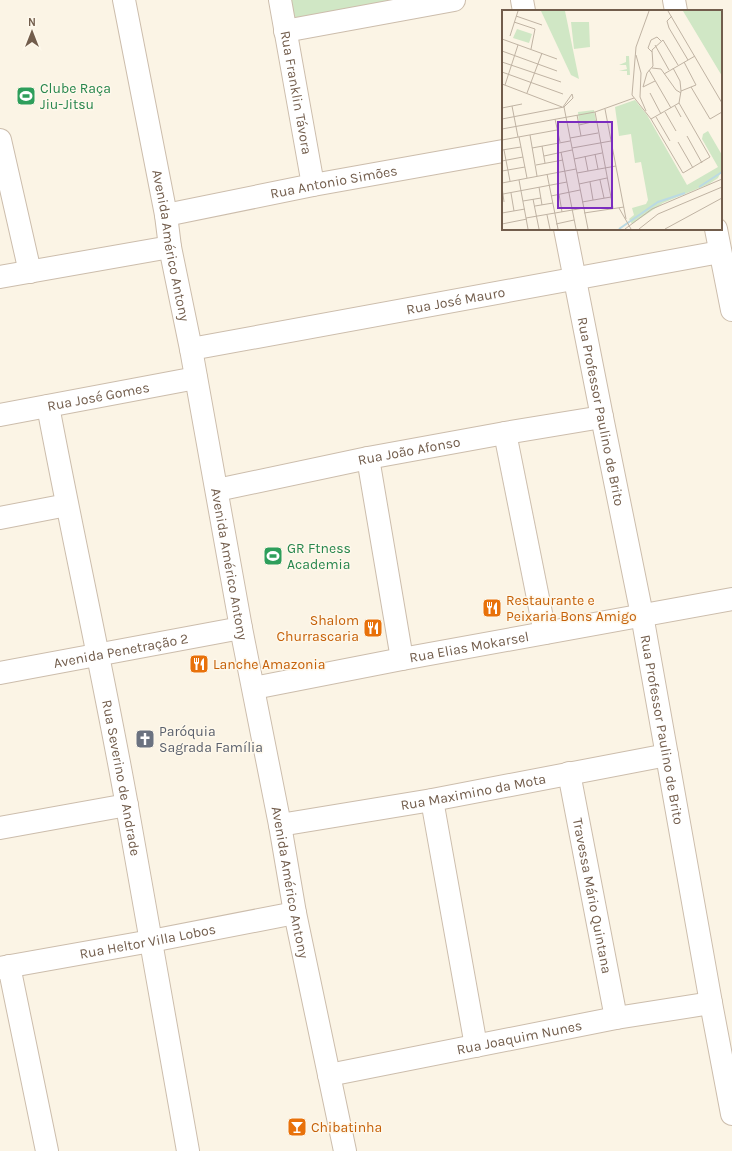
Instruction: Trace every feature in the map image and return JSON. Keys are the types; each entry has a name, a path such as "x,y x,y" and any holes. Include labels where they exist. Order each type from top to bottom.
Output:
{"street":[{"name":"Avenida Américo Antony","path":"124,0 166,215 170,247 191,349 241,628 280,825 294,913 345,1151"},
{"name":"Rua Franklin Távora","path":"280,0 313,185"},
{"path":"285,30 454,0"},
{"path":"522,0 524,10"},
{"path":"674,0 676,10"},
{"path":"0,140 30,272"},
{"name":"Rua Antonio Simões","path":"166,215 313,185 502,152"},
{"name":"Rua Professor Paulino de Brito","path":"565,230 642,615 732,1114"},
{"path":"716,230 732,310"},
{"path":"0,277 170,247"},
{"name":"Rua José Mauro","path":"191,349 720,252"},
{"name":"Rua José Gomes","path":"0,415 196,378"},
{"name":"Rua Severino de Andrade","path":"48,406 127,805 188,1151"},
{"name":"Rua João Afonso","path":"217,490 368,458 602,417"},
{"path":"505,433 545,633"},
{"path":"368,458 402,659"},
{"path":"0,518 67,505"},
{"name":"Rua Elias Mokarsel","path":"254,688 402,659 732,599"},
{"name":"Avenida Penetração 2","path":"0,674 241,628"},
{"name":"Rua Maximino da Mota","path":"280,825 432,800 667,755"},
{"name":"Travessa Mário Quintana","path":"569,773 616,1018"},
{"path":"432,800 476,1046"},
{"path":"0,828 127,805"},
{"name":"Rua Heltor Villa Lobos","path":"5,967 151,941 294,913"},
{"path":"5,967 47,1151"},
{"name":"Rua Joaquim Nunes","path":"329,1075 616,1018 711,1002"}],"green space":[{"path":"284,0 425,0 289,24"}],"place":[{"name":"Clube Raça Jiu-Jitsu","path":"26,96"},
{"name":"GR Ftness Academia","path":"273,556"},
{"name":"Restaurante e Peixaria Bons Amigo","path":"492,608"},
{"name":"Shalom Churrascaria","path":"373,628"},
{"name":"Lanche Amazonia","path":"199,664"},
{"name":"Paróquia Sagrada Família","path":"145,739"},
{"name":"Chibatinha","path":"297,1127"}]}
